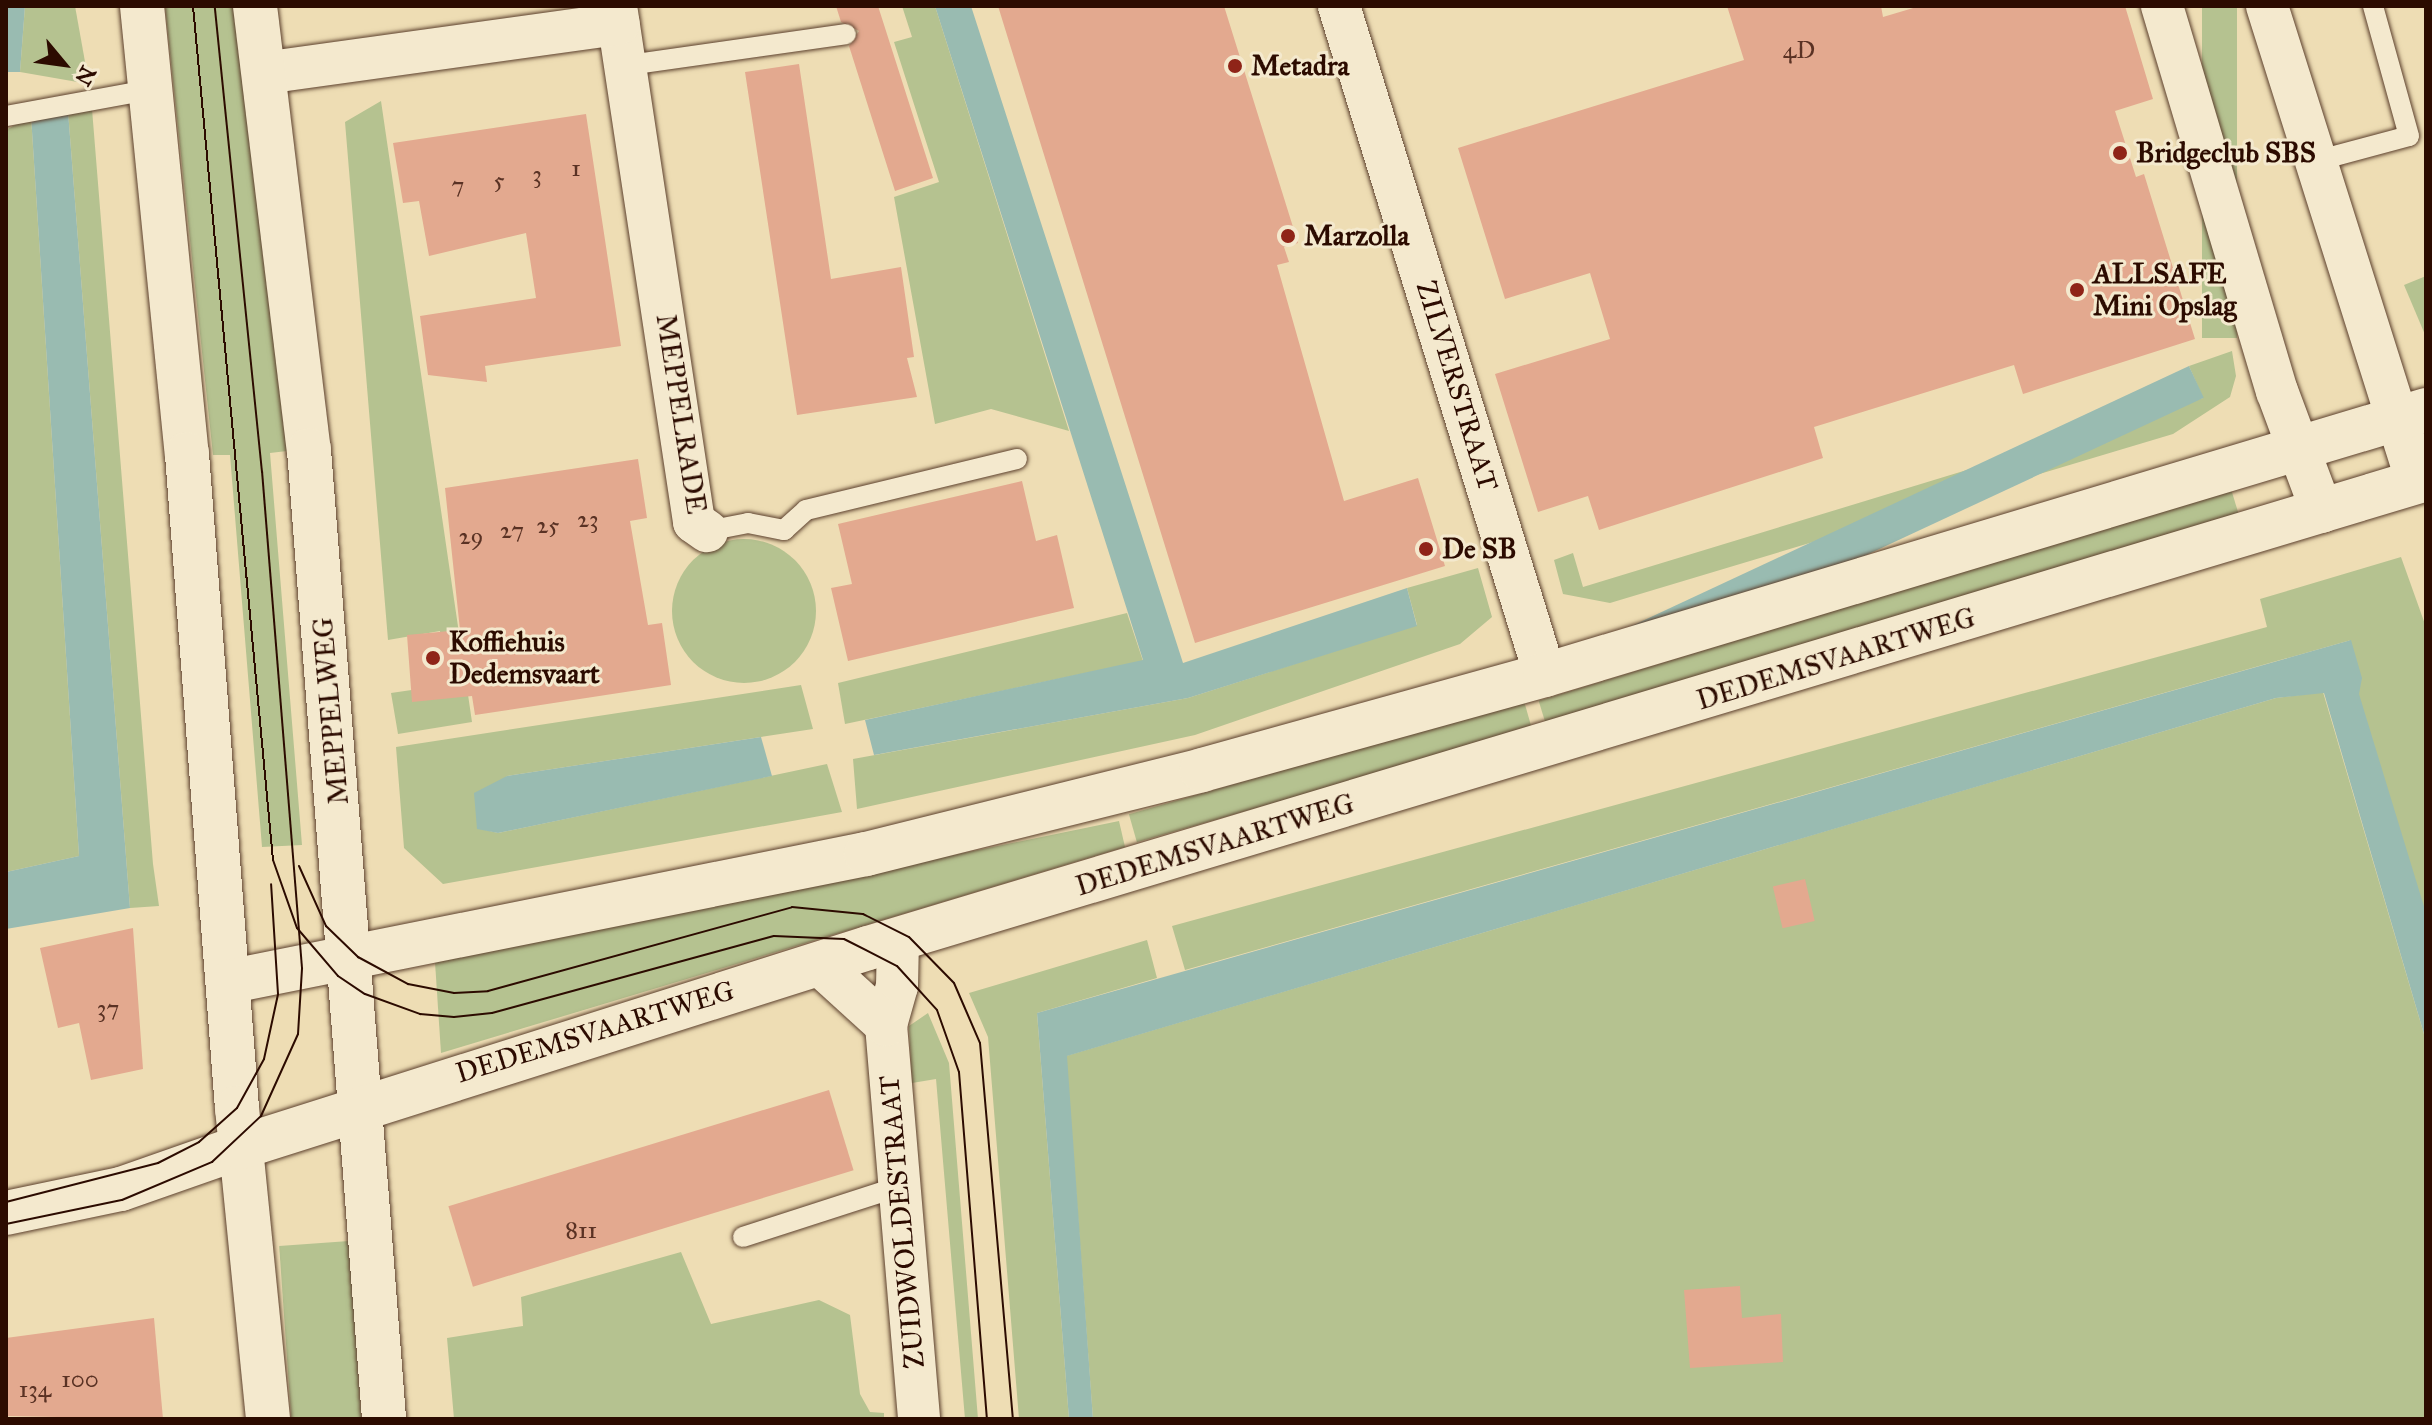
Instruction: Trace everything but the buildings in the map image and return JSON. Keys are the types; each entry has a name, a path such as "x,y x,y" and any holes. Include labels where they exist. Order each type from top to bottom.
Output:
{"main road":[{"path":"142,6 153,89 232,981 241,1147 268,1419"},
{"name":"MEPPELWEG","path":"255,6 309,450 384,1419"},
{"path":"232,981 866,854 1545,675 2410,416"},
{"name":"DEDEMSVAARTWEG","path":"6,1213 121,1189 361,1105 898,939 2421,481"}],"street":[{"name":"ZILVERSTRAAT","path":"1339,6 1545,675"},
{"path":"2162,6 2299,448 2322,512"},
{"path":"2267,6 2316,161 2410,416 2421,481"},
{"name":"MEPPELRADE","path":"264,73 618,15 629,65 694,522 707,531"},
{"name":"ZUIDWOLDESTRAAT","path":"898,939 897,986 886,1025 919,1419"},
{"path":"819,964 886,1025"}],"lane":[{"path":"2316,161 2409,136 2373,6"},
{"path":"629,65 846,34"},
{"path":"6,116 153,89"},
{"name":"MEPPELRADE","path":"707,531 748,523 784,530 806,510 1017,459"},
{"path":"743,1237 898,1187"}],"green space":[{"path":"25,6 75,6 89,84 20,72"},
{"path":"165,6 240,6 287,451 270,453 302,845 262,847 230,455 213,455"},
{"path":"902,6 935,6 1069,431 991,409 935,424 894,197 939,182 894,42 912,37"},
{"path":"2202,6 2237,6 2237,338 2202,338"},
{"path":"381,101 472,722 398,734 391,693 446,685 440,631 388,640 345,122"},
{"path":"92,109 153,864 159,906 130,908 68,111"},
{"path":"31,116 79,856 6,872 6,130"},
{"path":"2426,276 2426,337 2404,285"},
{"path":"2232,351 2236,376 2230,397 2173,434 1610,603 1563,594 1554,560 1573,553 1583,587 2203,398 2189,366"},
{"path":"2231,489 2239,515 1547,726 1539,701"},
{"path":"744,539 771,545 795,560 810,584 816,611 810,638 795,662 771,677 744,683 717,677 693,662 678,638 672,611 678,584 693,560 717,545"},
{"path":"2401,557 2426,627 2426,985 2328,650 2351,640 1185,970 1172,926 2267,627 2260,599"},
{"path":"1478,568 1492,617 1460,644 1195,735 857,809 853,759 1188,698 1417,625 1407,588"},
{"path":"1127,613 1143,661 845,724 838,683"},
{"path":"801,685 813,729 507,776 477,828 498,833 827,764 842,812 443,884 404,848 396,747"},
{"path":"2323,692 2426,1041 2426,1419 1093,1419 1066,1056 2276,698"},
{"path":"1524,701 1532,729 1137,842 1129,814"},
{"path":"1119,821 1125,847 441,1053 435,962"},
{"path":"1147,940 1157,978 1037,1013 1069,1419 1019,1419 988,1037 969,993"},
{"path":"928,1013 949,1063 978,1419 965,1419 936,1079 912,1083 909,1026"},
{"path":"349,1241 361,1419 291,1419 279,1246"},
{"path":"681,1252 711,1324 819,1300 850,1315 860,1394 870,1412 884,1413 884,1419 454,1419 447,1338 523,1326 521,1297"}],"water":[{"path":"6,6 25,6 20,72 6,72"},
{"path":"935,6 971,6 1183,663 1407,588 1417,626 1188,698 874,755 865,720 1143,660"},
{"path":"68,111 130,908 6,929 6,872 79,856 31,116"},
{"path":"2189,366 2204,398 1620,670 1605,638"},
{"path":"2351,640 2362,678 2359,694 2426,913 2426,1041 2324,693 2276,698 1067,1056 1093,1419 1069,1419 1037,1013"},
{"path":"761,737 772,776 498,833 477,829 474,793 507,776"}],"tram line":[{"path":"193,6 273,860 297,928 338,976 365,994 420,1014 454,1017 492,1013 774,936 844,939 897,966 937,1010 959,1072 987,1419"},
{"path":"6,1224 122,1200 212,1162 261,1116 298,1034 302,968 262,472 215,6"},
{"path":"299,866 326,926 358,957 408,984 454,993 488,991 792,907 863,914 909,937 954,983 980,1043 1013,1419"},
{"path":"6,1202 158,1163 199,1142 237,1108 264,1059 278,994 271,884"}],"place":[{"name":"Metadra","path":"1235,66"},
{"name":"Bridgeclub SBS","path":"2120,153"},
{"name":"Marzolla","path":"1288,236"},
{"name":"ALLSAFE Mini Opslag","path":"2077,290"},
{"name":"De SB","path":"1426,549"},
{"name":"Koffiehuis Dedemsvaart","path":"433,658"}]}
